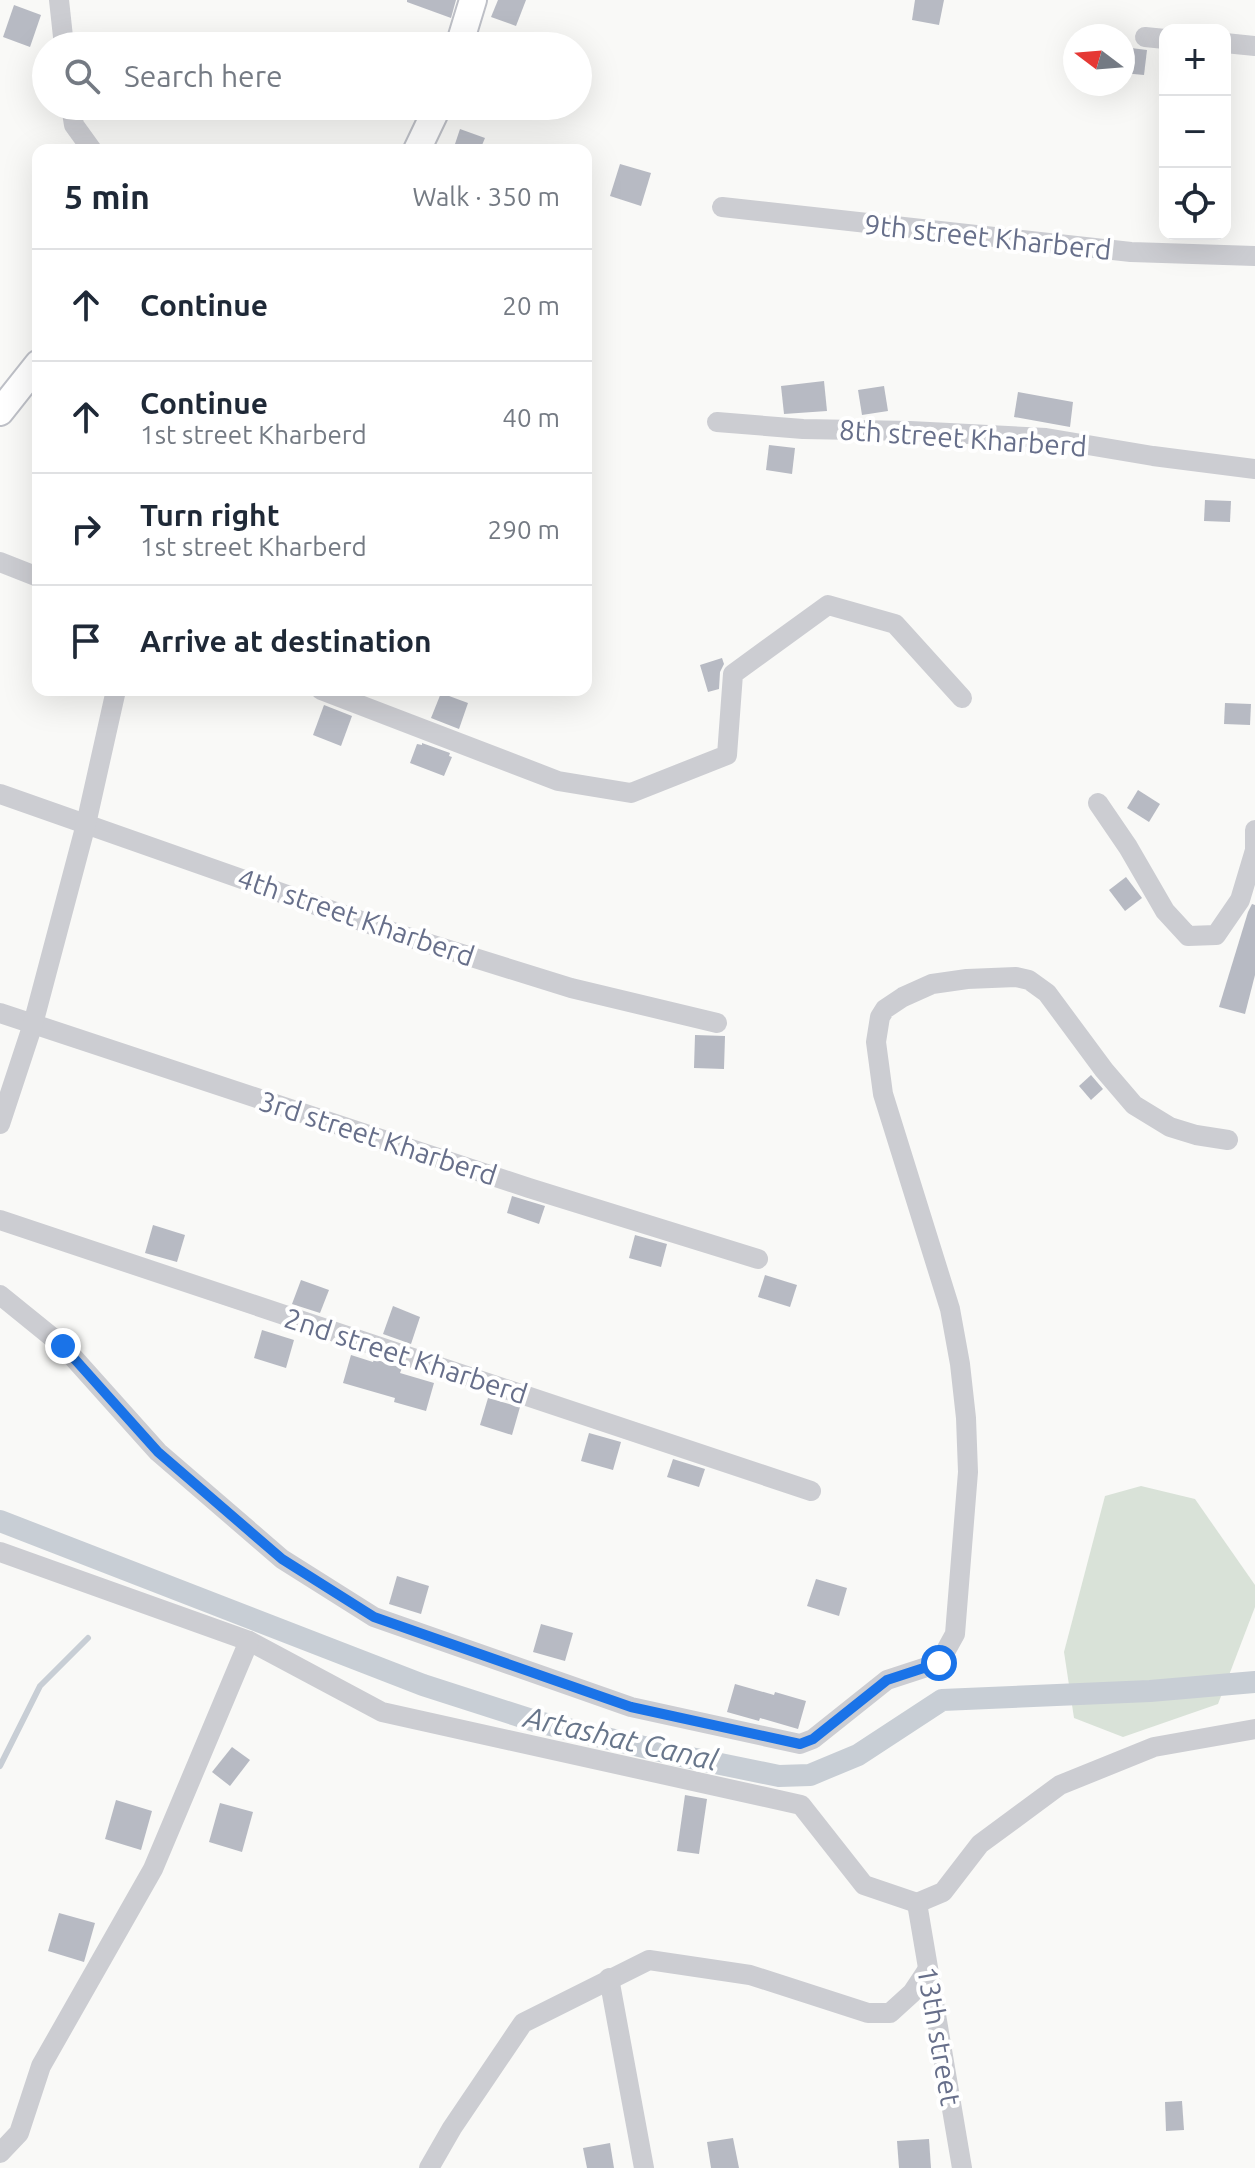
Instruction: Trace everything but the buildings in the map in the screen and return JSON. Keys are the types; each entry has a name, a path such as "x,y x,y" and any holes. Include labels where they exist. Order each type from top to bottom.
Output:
{"street":[{"path":"59,0 62,32"},
{"path":"463,32 473,0"},
{"path":"1231,44 1255,46"},
{"path":"73,120 88,144"},
{"path":"420,144 431,120"},
{"name":"9th street Kharberd","path":"722,207 1131,252 1255,256"},
{"path":"0,412 32,372"},
{"name":"8th street Kharberd","path":"717,422 803,429 1046,438 1255,469"},
{"path":"0,562 32,575"},
{"path":"337,696 558,781 631,793 727,755 733,674 828,605 895,624 962,698"},
{"path":"0,1124 33,1024 86,824 115,696"},
{"name":"4th street Kharberd","path":"0,794 401,935 571,988 717,1023"},
{"path":"1098,803 1165,911 1188,936 1216,935 1240,900 1255,850 1255,830"},
{"path":"0,1295 63,1346 128,1421 169,1462 282,1559 374,1617 631,1707 800,1744 813,1739 887,1680 939,1663 954,1637 968,1472 966,1418 950,1309 883,1094 876,1042 880,1017 885,1009 932,984 967,979 1016,977 1029,980 1047,993 1134,1105 1170,1127 1228,1140"},
{"name":"3rd street Kharberd","path":"0,1013 529,1188 758,1259"},
{"name":"2nd street Kharberd","path":"0,1220 811,1491"},
{"path":"0,1552 249,1641 382,1712 801,1805 864,1885 917,1903 943,1892 980,1844 1060,1785 1154,1747 1255,1729"},
{"path":"0,2153 19,2133 41,2066 153,1869 249,1641"},
{"name":"13th street","path":"917,1903 962,2168"},
{"path":"429,2168 452,2128 523,2023 649,1960 750,1975 868,2013 890,2013 912,1993 928,1969"},
{"path":"609,1978 644,2168"}],"shaded area":[{"path":"1141,1486 1195,1499 1255,1585 1255,1607 1218,1704 1123,1737 1074,1718 1064,1652 1105,1496"}],"waterway":[{"name":"Artashat Canal","path":"0,1521 423,1685 538,1722 779,1776 810,1775 858,1755 942,1700 1150,1691 1255,1682"},
{"path":"0,1766 40,1686 88,1638"}],"route":[{"path":"63,1346 158,1452 282,1559 374,1617 631,1707 800,1744 813,1739 887,1680 939,1663"}]}
